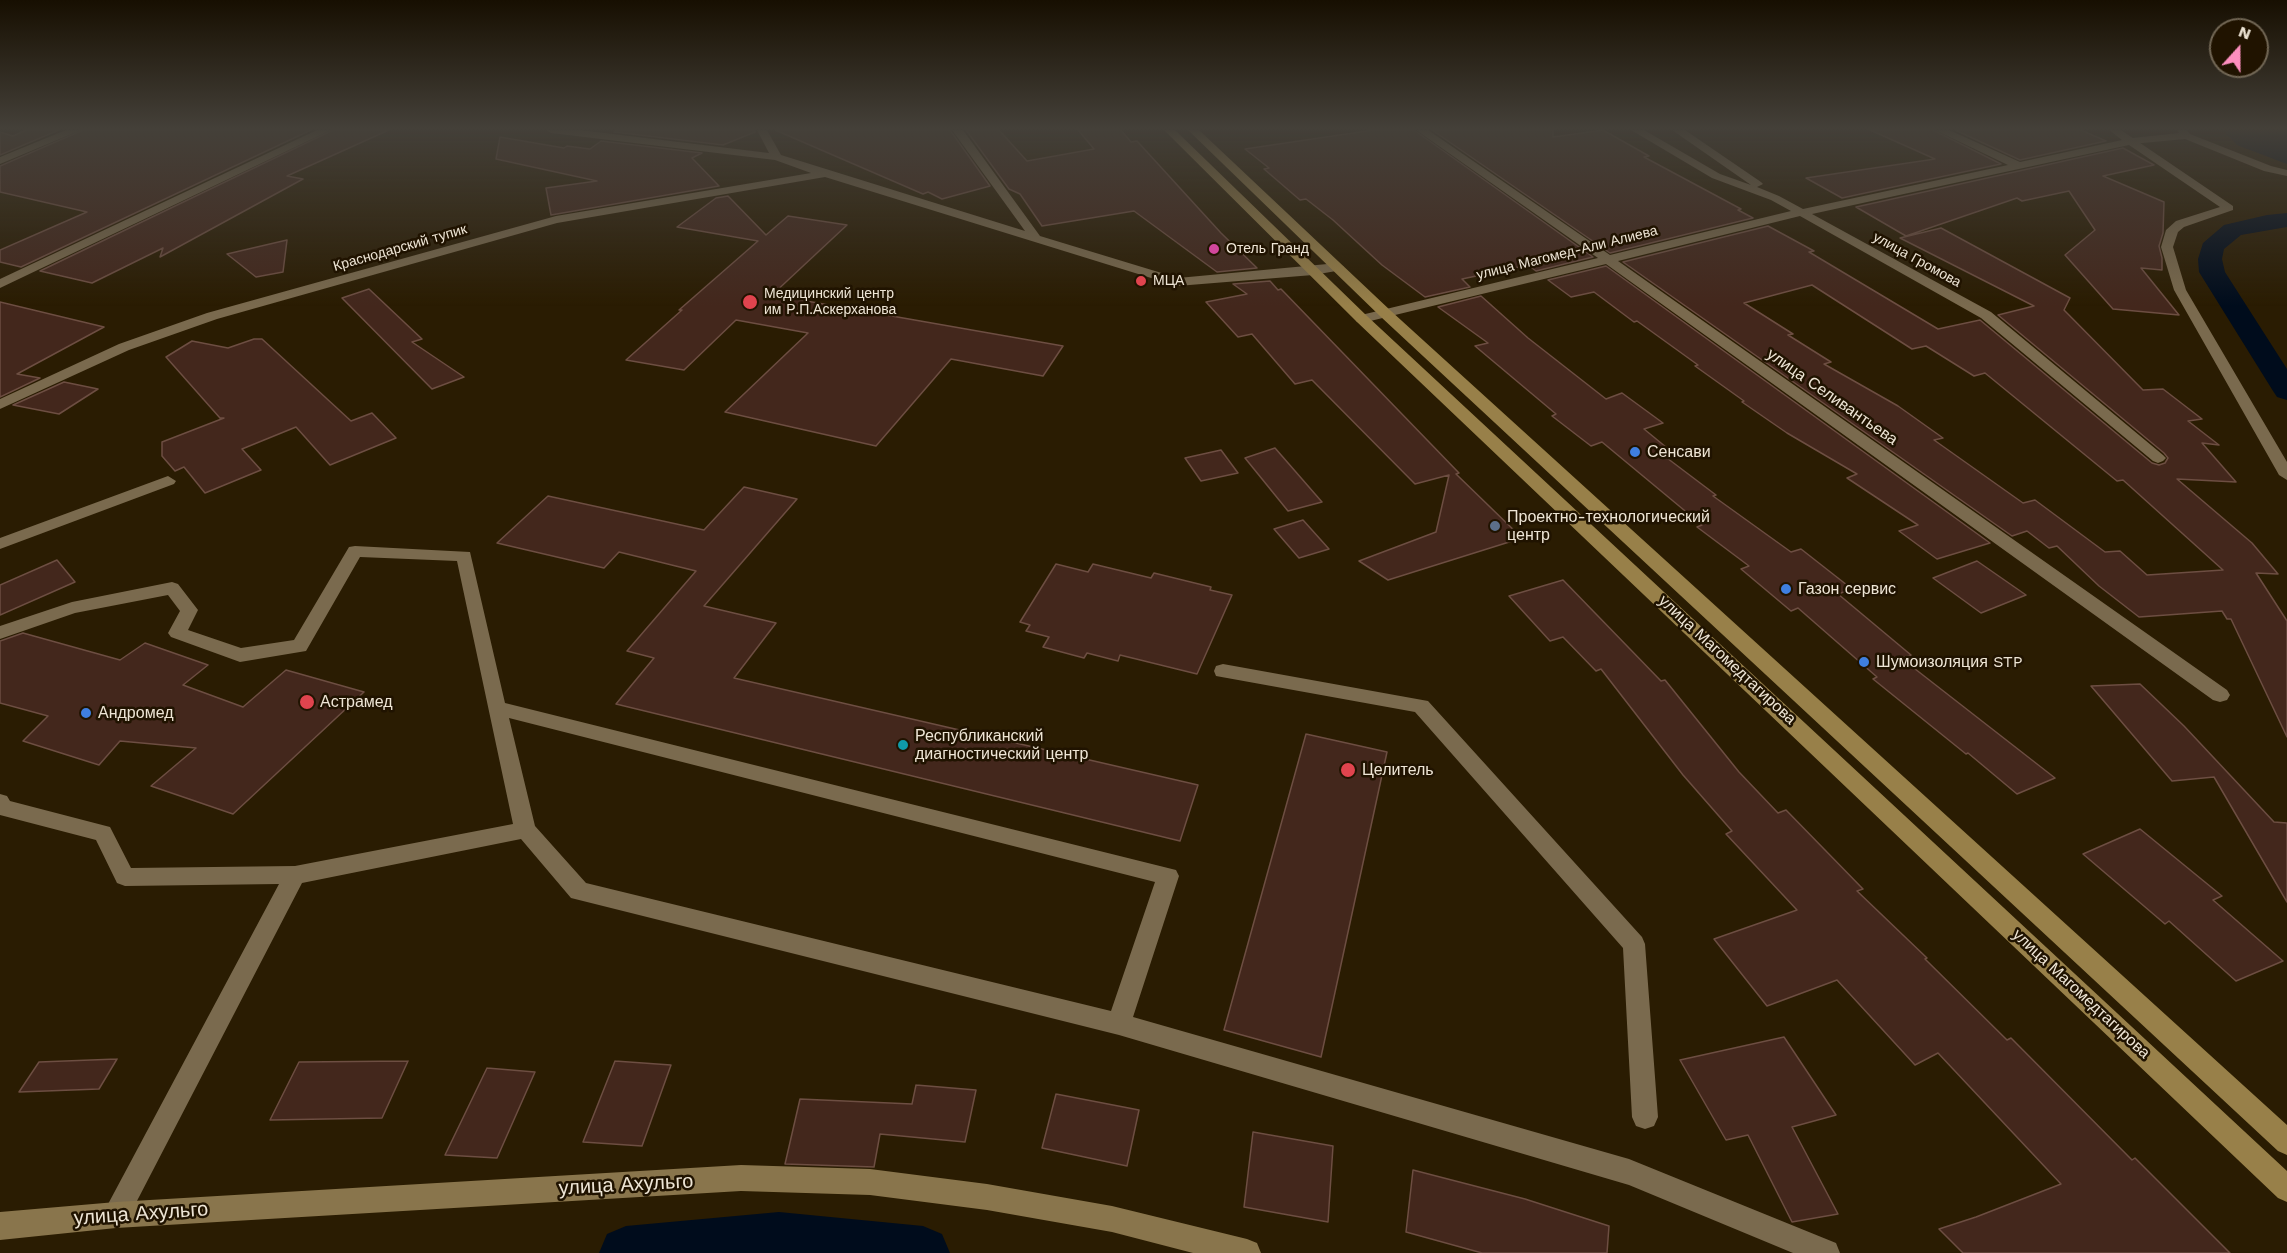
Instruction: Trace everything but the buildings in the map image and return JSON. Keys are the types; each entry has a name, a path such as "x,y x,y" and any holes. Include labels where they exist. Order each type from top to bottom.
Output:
{"main road":[{"name":"улица Магомедтагирова","path":"1229,188 1362,318 2287,1188"},
{"name":"улица Магомедтагирова","path":"1255,188 1386,314 2287,1142"},
{"name":"улица Ахульго","path":"0,1226 116,1215 741,1178 858,1182 987,1197 1112,1219 1247,1253"}],"street":[{"path":"0,284 202,188"},
{"name":"Краснодарский тупик","path":"0,405 124,347 212,316 556,220 740,188"},
{"path":"871,188 1177,282 1338,267"},
{"path":"1000,188 1037,240"},
{"name":"улица Селивантьева","path":"1506,188 2220,695"},
{"name":"улица Громова","path":"1749,188 1775,198 1986,315 2158,458"},
{"path":"1762,188 1775,198"},
{"name":"улица Магомед-Али Алиева","path":"1362,318 1386,314 1606,258 1914,188"},
{"path":"2201,188 2229,208 2180,224 2172,230 2167,247 2180,290 2287,475"},
{"path":"0,543 168,481"},
{"path":"0,633 72,608 171,588 189,610 177,633 240,656 300,646 355,551 464,556 525,830 579,891 1119,1024 1629,1172 1826,1253"},
{"path":"1223,671 1421,706 1634,944 1645,1117"},
{"path":"497,708 1168,876 1119,1024"},
{"path":"0,802 2,807 103,833 125,877 295,875 525,830"},
{"path":"116,1215 295,875"}],"waterway":[{"path":"2287,220 2233,230 2212,248 2210,259 2212,272 2287,391"},
{"path":"626,1253 779,1239 923,1253"}],"place":[{"name":"Отель Гранд","path":"1214,249"},
{"name":"МЦА","path":"1141,281"},
{"name":"Медицинский центр им Р.П.Аскерханова","path":"750,302"},
{"name":"Сенсави","path":"1635,452"},
{"name":"Проектно-технологический центр","path":"1495,526"},
{"name":"Газон сервис","path":"1786,589"},
{"name":"Шумоизоляция STP","path":"1864,662"},
{"name":"Астрамед","path":"307,702"},
{"name":"Андромед","path":"86,713"},
{"name":"Республиканский диагностический центр","path":"903,745"},
{"name":"Целитель","path":"1348,770"}]}
